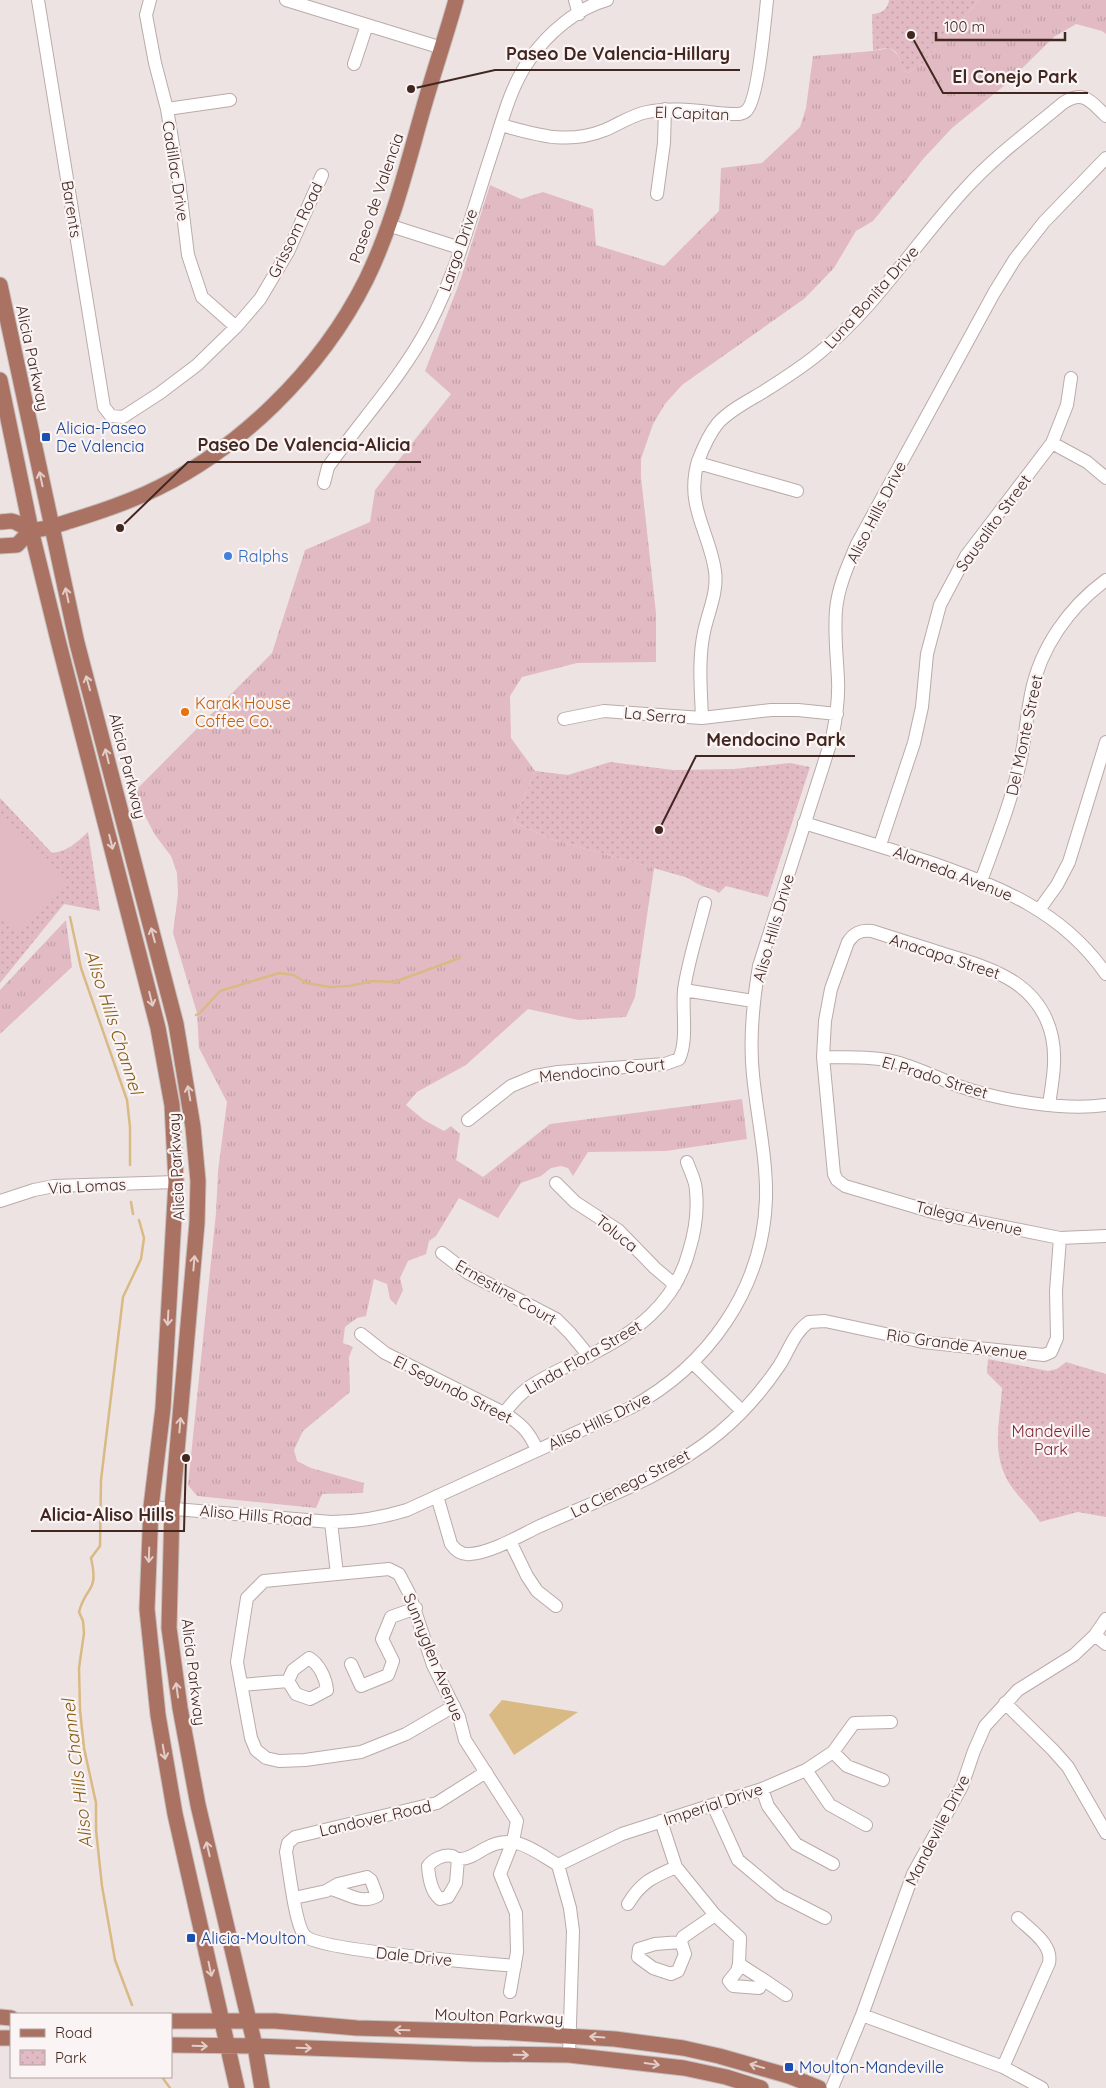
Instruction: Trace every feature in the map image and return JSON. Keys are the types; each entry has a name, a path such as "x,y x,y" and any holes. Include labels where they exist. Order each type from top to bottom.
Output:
{"main road":[{"name":"Paseo de Valencia","path":"0,546 17,545 31,530 52,526 115,507 165,485 227,445 263,414 289,388 333,336 366,278 388,225 403,182 456,0"},
{"name":"Alicia Parkway","path":"0,286 77,643 176,1024 193,1128 198,1181 197,1212 172,1508 169,1628 180,1708 198,1805 255,2046 262,2088"},
{"name":"Alicia Parkway","path":"0,380 31,530 158,1028 172,1105 176,1182 163,1408 151,1507 147,1609 158,1715 175,1814 190,1872 221,2022 238,2088"},
{"path":"0,522 12,521 31,530"},
{"path":"81,728 99,722"},
{"path":"193,1128 186,1157 176,1182 197,1212"},
{"path":"239,1984 250,2002 275,2021"},
{"name":"Moulton Parkway","path":"172,2021 275,2021 367,2028 624,2040 683,2048 770,2070 820,2088"},
{"path":"172,2045 569,2055 684,2068 726,2077 761,2088"}],"street":[{"name":"Barents","path":"38,0 104,407 111,416"},
{"name":"Cadillac Drive","path":"150,0 146,15 167,109 179,181 188,256 202,297 236,327"},
{"path":"286,0 442,48"},
{"path":"575,0 579,14"},
{"name":"Largo Drive","path":"324,483 328,467 402,370 429,325 448,284 512,91 530,59 554,30 579,14 607,0"},
{"name":"El Capitan","path":"501,125 556,138 582,136 605,130 645,112 665,109 731,114 746,112 753,98 764,33 767,0"},
{"path":"354,64 367,25"},
{"name":"Luna Bonita Drive","path":"702,718 701,656 704,632 714,599 715,573 711,550 697,515 693,492 698,463 705,443 718,424 736,408 785,378 819,354 882,290 966,188 1006,151 1070,98 1077,96 1089,99 1106,116"},
{"path":"167,109 230,100"},
{"path":"657,194 664,143 665,109"},
{"name":"Aliso Hills Drive","path":"331,1522 359,1522 381,1518 406,1510 653,1396 693,1363 716,1337 738,1303 752,1269 762,1234 766,1199 764,1164 752,1074 753,1001 759,966 832,738 837,714 836,609 844,575 857,544 994,293 1015,259 1044,222 1106,158"},
{"name":"Grissom Road","path":"111,416 123,417 160,393 197,365 236,327 260,299 288,252 322,175"},
{"path":"388,225 460,248"},
{"name":"Sausalito Street","path":"880,845 914,743 922,707 927,654 940,605 966,556 1052,443 1066,405 1071,378"},
{"path":"1052,443 1087,462 1106,478"},
{"path":"698,463 796,491"},
{"name":"Del Monte Street","path":"981,880 1008,810 1021,758 1031,692 1042,658 1059,626 1086,595 1106,580"},
{"name":"La Serra","path":"564,719 604,711 702,718 771,710 798,710 837,714"},
{"path":"1039,910 1057,885 1069,862 1106,742"},
{"name":"Alameda Avenue","path":"804,823 880,845 981,880 1009,892 1063,927 1082,945 1106,974"},
{"name":"Mendocino Court","path":"468,1120 511,1086 535,1076 558,1072 673,1063 679,1059 683,1052 684,990 705,903"},
{"name":"Anacapa Street","path":"823,1057 825,1021 831,988 848,942 857,932 872,931 985,966 1005,975 1027,992 1042,1012 1052,1037 1054,1064 1048,1105"},
{"path":"684,990 753,1001"},
{"name":"El Prado Street","path":"823,1057 868,1058 892,1061 978,1092 1048,1105 1071,1108 1106,1105"},
{"name":"Talega Avenue","path":"823,1057 834,1174 837,1180 845,1186 936,1213 1060,1238 1106,1236"},
{"name":"Linda Flora Street","path":"504,1412 519,1395 533,1384 618,1340 642,1324 662,1304 675,1285 686,1262 696,1214 696,1189 687,1162"},
{"name":"Via Lomas","path":"0,1201 54,1186 176,1182"},
{"name":"Toluca","path":"556,1183 575,1202 618,1230 655,1268 675,1285"},
{"name":"Rio Grande Avenue","path":"808,1322 825,1321 923,1342 1044,1355 1050,1352 1057,1338 1056,1290 1060,1238"},
{"name":"Ernestine Court","path":"442,1253 468,1273 556,1319 589,1356"},
{"name":"La Cienega Street","path":"437,1496 451,1544 456,1550 465,1554 472,1554 510,1540 656,1474 687,1457 742,1411 760,1392 780,1364 799,1331 808,1322"},
{"name":"El Segundo Street","path":"361,1334 385,1353 504,1412 519,1422 530,1435 537,1450"},
{"path":"693,1363 742,1411"},
{"name":"Aliso Hills Road","path":"151,1507 331,1522"},
{"path":"331,1522 337,1574 264,1581 248,1598 237,1662 251,1738 256,1750 266,1758 279,1761 306,1760 361,1752 406,1734 454,1706"},
{"path":"510,1540 527,1576 537,1591 556,1606"},
{"name":"Sunnyglen Avenue","path":"337,1574 389,1569 399,1574 416,1608 433,1665 454,1706 465,1740 517,1820 513,1840 500,1874 516,1913 518,1952 510,1992"},
{"path":"351,1664 361,1686 388,1675 393,1662 382,1639 392,1618 416,1608"},
{"name":"Mandeville Drive","path":"832,2088 862,2015 913,1874 962,1786 985,1726 1018,1690 1074,1655 1096,1635 1106,1619"},
{"path":"1096,1635 1106,1644"},
{"path":"241,1685 288,1680"},
{"path":"1005,1703 1054,1750 1068,1767 1106,1833"},
{"name":"Imperial Drive","path":"558,1864 622,1834 762,1789 806,1770 832,1752 854,1723 892,1722"},
{"path":"832,1752 847,1766 883,1780"},
{"path":"806,1770 830,1806 866,1825"},
{"name":"Landover Road","path":"294,1898 286,1852 288,1843 295,1837 437,1803 486,1772"},
{"path":"762,1789 768,1806 796,1844 833,1864"},
{"path":"713,1805 738,1860 780,1895 825,1918"},
{"path":"661,1821 676,1867 715,1915 740,1938 739,1964 737,1971 729,1981 733,1986 759,1988 764,1980"},
{"path":"458,1859 470,1857 495,1842 513,1840 558,1864 570,1908 573,1931 569,2055"},
{"path":"628,1904 636,1891 649,1879 676,1867"},
{"path":"294,1898 330,1889"},
{"name":"Dale Drive","path":"294,1898 301,1930 313,1942 358,1950 515,1966"},
{"path":"681,1942 682,1937 715,1915"},
{"path":"1003,2067 1049,1963 1050,1955 1048,1948 1018,1918"},
{"path":"739,1964 786,1995"},
{"path":"862,2015 1003,2067 1042,2088"}],"green space":[{"path":"889,0 979,0 922,64 908,73 903,70 897,53 894,50 886,48 873,51 872,14 883,10"},
{"path":"979,0 1106,0 1106,34 1102,31 1076,24 1054,37 1005,85 952,128 924,158 873,221 856,231 834,268 804,299 682,385 665,404 653,424 641,459 641,477 656,613 656,662 577,663 522,677 510,696 511,738 535,771 513,822 551,839 654,868 635,997 626,1017 578,1020 528,1009 466,1065 417,1092 406,1105 424,1120 444,1131 451,1126 460,1134 456,1160 483,1177 550,1124 742,1099 747,1139 666,1151 588,1152 573,1176 568,1168 561,1166 551,1168 541,1176 521,1183 498,1218 459,1198 436,1236 429,1241 426,1254 408,1261 400,1278 403,1290 396,1305 390,1299 387,1284 374,1279 366,1316 357,1318 345,1327 343,1343 353,1347 349,1357 350,1392 303,1431 294,1450 297,1461 311,1468 364,1483 363,1493 322,1494 316,1508 197,1496 188,1485 216,1213 218,1171 227,1102 199,1048 197,1013 173,933 178,894 177,873 171,856 155,835 133,793 272,653 305,550 370,522 375,490 451,394 425,371 460,281 490,185 521,199 543,192 593,209 596,245 664,266 719,211 721,168 762,163 800,127 806,108 813,56 889,48 897,55 903,70 908,73 922,64"},
{"path":"610,762 673,770 734,769 790,763 810,767 768,897 726,886 719,893 685,877 551,839 513,822 535,771 568,775"},
{"path":"0,798 52,853 76,843 88,832 100,911 64,904 0,983"},
{"path":"0,816 67,880 19,931 0,913"},
{"path":"66,920 72,967 0,1034 0,990"},
{"name":"Mandeville Park","path":"988,1359 1048,1371 1057,1369 1066,1362 1106,1374 1106,1517 1078,1512 1040,1522 1011,1486 1000,1462 998,1450 998,1426 1002,1388 987,1373"}],"shaded area":[{"path":"502,1700 578,1712 514,1755 489,1715"}],"waterway":[{"name":"Aliso Hills Channel","path":"70,917 81,968 127,1100 130,1127 130,1165"},
{"path":"196,1015 220,991 279,973 294,975 306,983 330,987 349,986 373,981 394,982 460,958"},
{"name":"Aliso Hills Channel","path":"131,1202 133,1214"},
{"name":"Aliso Hills Channel","path":"132,2005 115,1960 102,1886 96,1830 96,1803 84,1748 80,1710 79,1668 84,1633 83,1621 79,1612 93,1583 91,1558 100,1546 101,1480 123,1297 141,1259 144,1238 139,1220"},
{"name":"Aliso Hills Channel","path":"163,2078 170,2088"}],"place":[{"name":"El Conejo Park","path":"911,35"},
{"name":"Paseo De Valencia-Hillary","path":"411,89"},
{"name":"Alicia-Paseo De Valencia","path":"46,437"},
{"name":"Paseo De Valencia-Alicia","path":"120,528"},
{"name":"Ralphs","path":"228,556"},
{"name":"Karak House Coffee Co.","path":"185,712"},
{"name":"Mendocino Park","path":"659,830"},
{"name":"Alicia-Aliso Hills","path":"186,1458"},
{"name":"Alicia-Moulton","path":"191,1938"},
{"name":"Moulton-Mandeville","path":"789,2067"}]}
